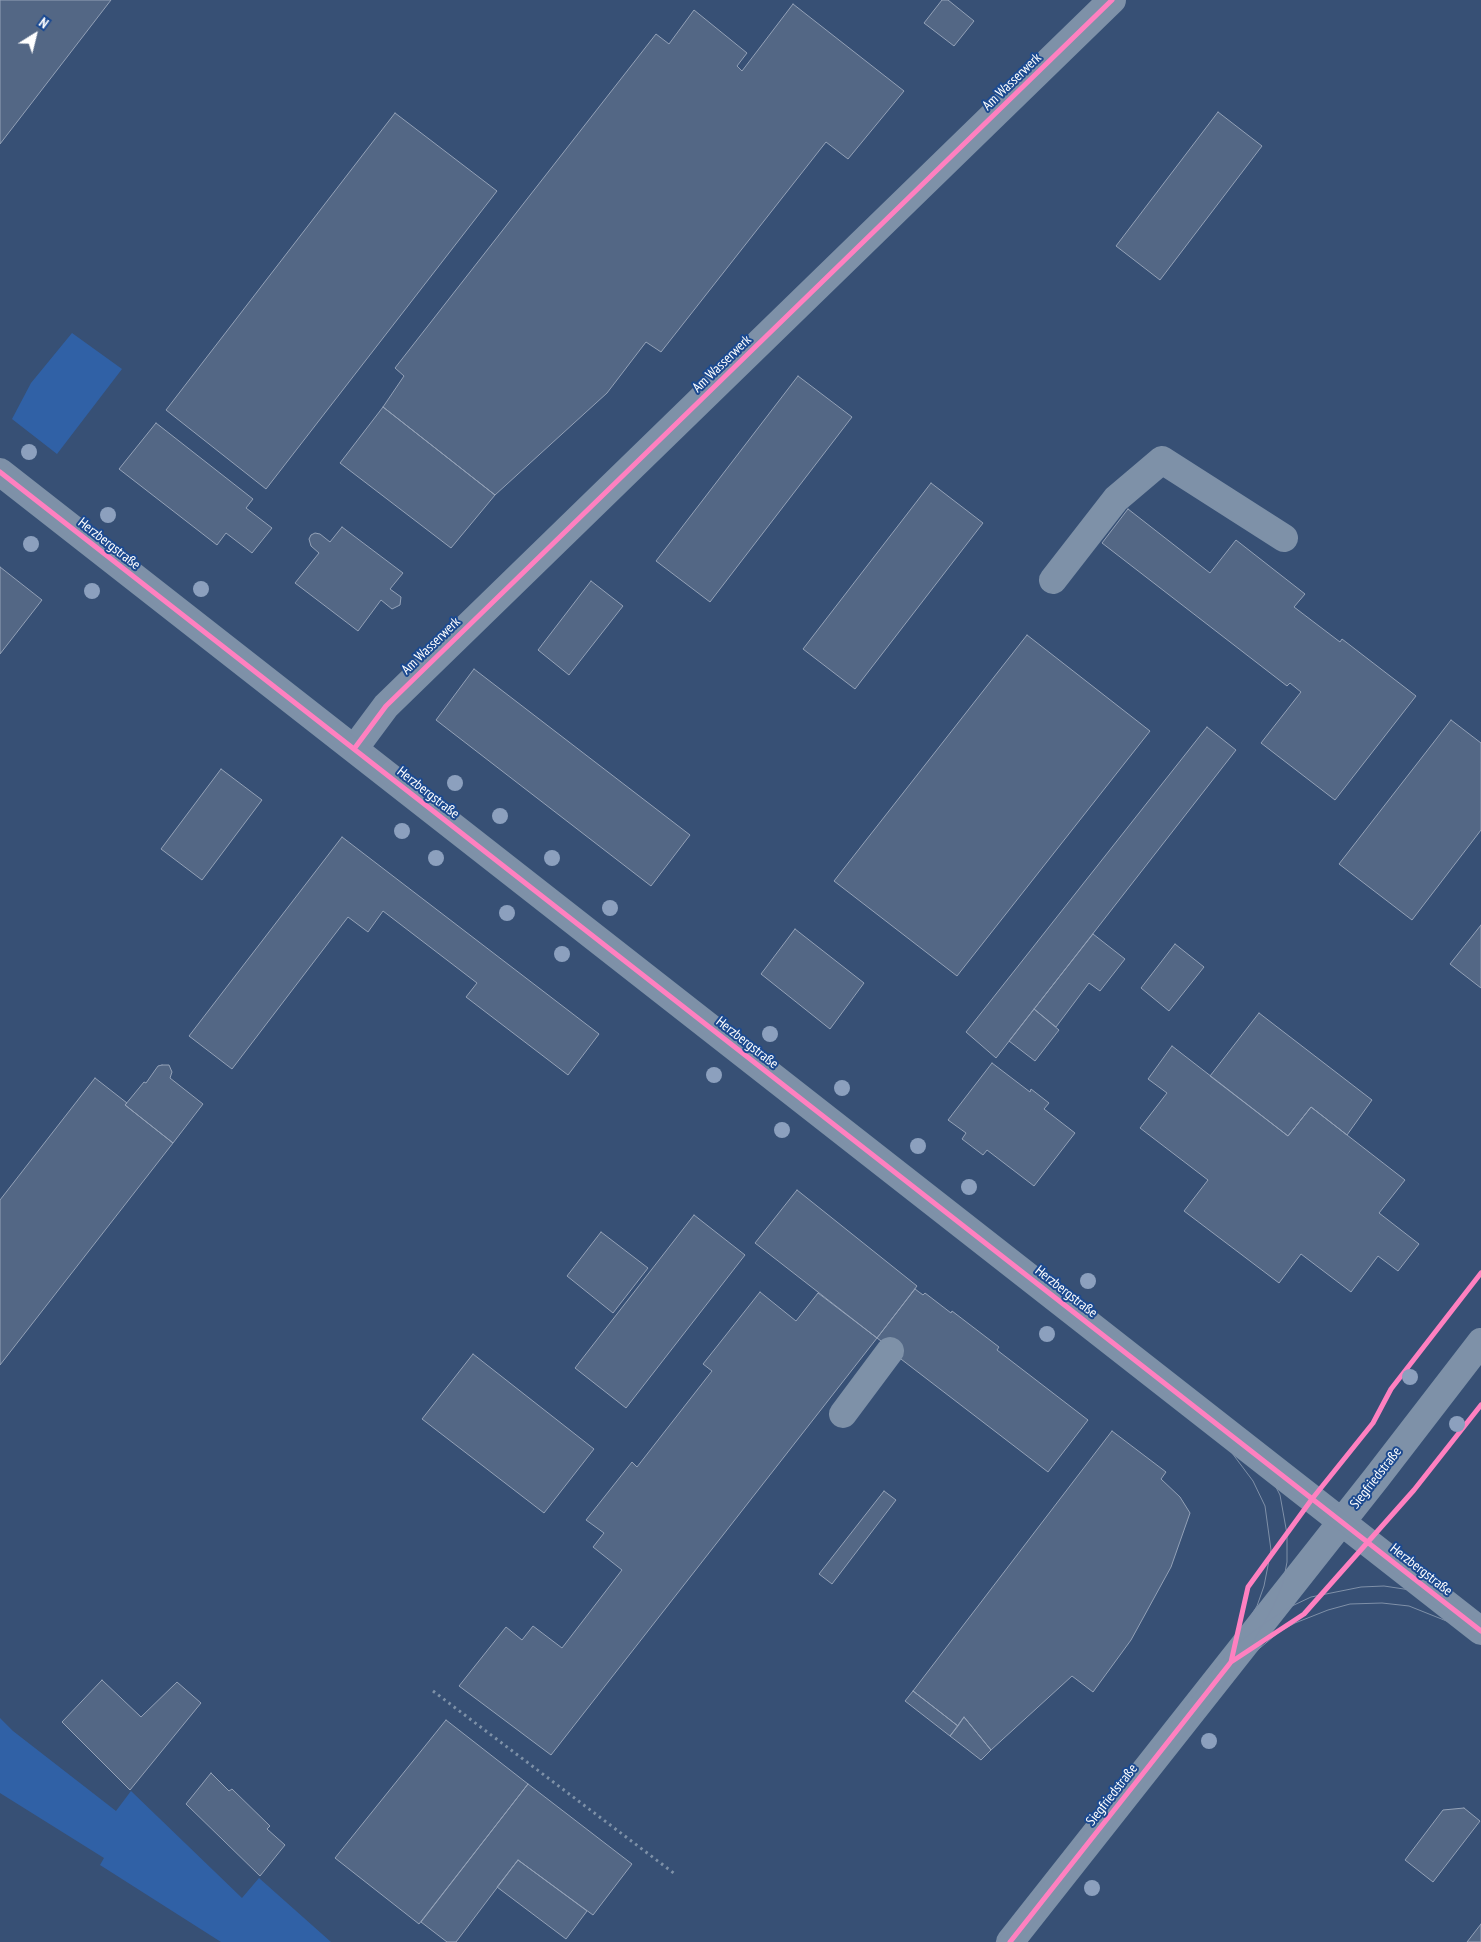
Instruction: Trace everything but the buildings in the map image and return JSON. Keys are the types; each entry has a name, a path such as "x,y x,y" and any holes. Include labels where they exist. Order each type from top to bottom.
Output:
{"street":[{"name":"Am Wasserwerk","path":"354,749 386,706 1112,0"},
{"path":"1053,580 1116,499 1162,460 1284,538"},
{"name":"Herzbergstraße","path":"0,472 1481,1631"},
{"name":"Siegfriedstraße","path":"1010,1942 1481,1342"},
{"path":"843,1414 890,1351"}],"path":[{"path":"433,1691 675,1874"}],"shaded area":[{"path":"72,333 122,369 57,454 12,419 31,383"},
{"path":"0,1718 13,1731 116,1811 131,1791 242,1898 259,1878 331,1942 221,1942 100,1865 104,1858 0,1793"}],"tram line":[{"path":"0,460 747,1043 1231,1427 1264,1464 1280,1495 1287,1534 1287,1562 1283,1583 1273,1607 1248,1651 1222,1687"},
{"path":"0,484 1481,1641"},
{"path":"1254,1444 1457,1602"},
{"path":"1232,1453 1253,1481 1265,1506 1271,1550 1264,1586 1257,1606 1236,1640"},
{"path":"996,1942 1224,1657 1235,1645 1265,1623 1292,1606 1311,1597 1361,1587 1384,1586 1417,1591 1439,1599 1469,1613 1481,1622"},
{"path":"1248,1658 1279,1632 1295,1623 1328,1610 1350,1604 1382,1603 1409,1606 1449,1622"},
{"path":"1018,1942 1226,1683"}],"cycle path":[{"path":"354,749 386,706 1112,0"},
{"path":"0,472 1481,1631"},
{"path":"1231,1662 1248,1587 1312,1499 1373,1423 1391,1389 1481,1273"},
{"path":"1010,1942 1231,1662 1304,1614 1414,1490 1481,1405"}]}
